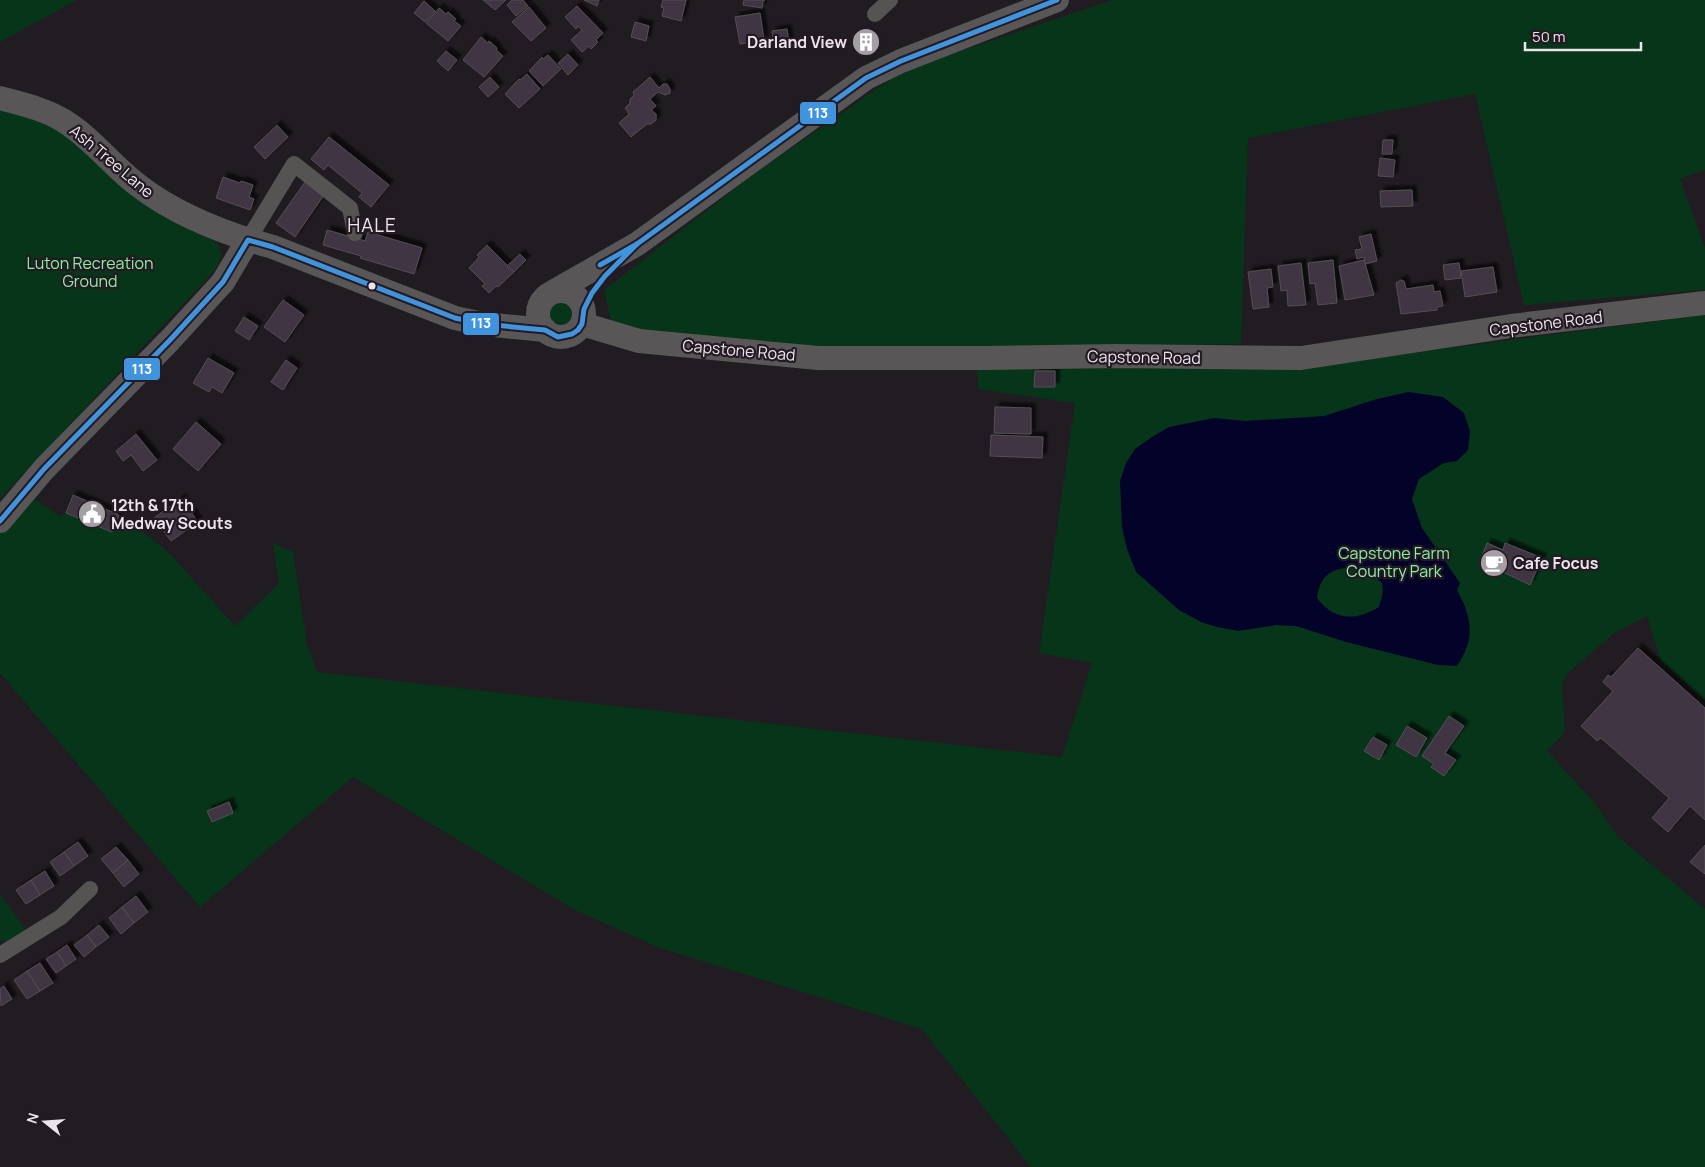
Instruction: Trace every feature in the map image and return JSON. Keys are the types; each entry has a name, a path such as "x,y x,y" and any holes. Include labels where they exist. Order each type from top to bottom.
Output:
{"street":[{"path":"875,14 890,0"},
{"path":"483,324 530,310 547,297 637,244 866,78 901,61 1057,0"},
{"name":"Ash Tree Lane","path":"0,98 35,108 64,121 83,135 138,186 168,206 248,240"},
{"path":"0,521 44,469 170,340 223,282 294,164 350,208 355,233"},
{"path":"248,240 273,247 455,318 483,324 545,330 558,337 565,337 578,330 592,293 605,276 637,244"},
{"path":"545,330 538,317 538,309 547,297 561,291 576,296 581,301 583,316"},
{"name":"Capstone Road","path":"583,316 639,341 818,358 1116,356 1301,358 1511,326 1705,303"},
{"path":"0,955 61,917 90,889"}],"green space":[{"path":"0,0 77,0 0,42"},
{"path":"1112,0 1705,0 1705,170 1680,179 1705,248 1705,290 1524,305 1475,94 1248,138 1241,344 860,349 653,338 611,321 604,290 754,174 904,70"},
{"name":"Luton Recreation Ground","path":"0,105 46,120 214,241 219,246 222,255 215,270 0,499"},
{"path":"561,303 570,307 574,316 570,325 561,329 552,325 548,316 552,307"},
{"name":"Capstone Farm Country Park","path":"1705,315 1705,701 1661,662 1647,616 1614,633 1568,673 1562,684 1565,732 1547,751 1594,802 1617,836 1705,909 1705,1167 1031,1167 922,1029 660,948 575,910 353,777 200,907 0,673 0,530 29,495 59,516 66,513 111,532 122,515 169,553 235,626 279,583 273,543 293,552 307,644 317,672 1062,757 1092,663 1039,653 1075,403 978,389 977,362 1302,367","holes":["1035,371 1055,371 1055,387 1035,387"]},
{"path":"0,894 27,932 8,941 0,941"}],"water":[{"path":"1409,392 1443,397 1464,413 1470,431 1468,450 1457,461 1444,463 1419,479 1412,499 1422,528 1460,583 1457,590 1466,610 1470,628 1467,646 1457,666 1438,665 1346,642 1296,626 1276,625 1238,631 1217,627 1201,622 1179,610 1136,572 1127,549 1122,527 1120,481 1126,463 1135,449 1169,427 1214,418 1245,421 1324,416 1377,399","holes":["1358,566 1382,583 1383,592 1379,607 1370,612 1354,616 1338,615 1324,606 1317,598 1325,577 1336,570"]}],"building":[{"path":"483,0 506,0 495,10"},
{"path":"512,0 523,0 528,6 516,16 507,5"},
{"path":"584,0 599,0 597,6"},
{"path":"663,0 686,0 681,21 662,16 664,8 661,7"},
{"path":"744,0 765,0 763,1 762,8 743,5"},
{"path":"424,1 435,11 425,22 414,13"},
{"path":"577,6 603,33 591,49 589,46 582,52 571,40 582,30 578,26 576,29 565,17"},
{"path":"529,7 546,28 531,41 512,22"},
{"path":"439,8 446,14 448,12 456,19 454,21 461,26 448,41 426,23"},
{"path":"760,13 764,40 740,44 735,17"},
{"path":"635,22 649,26 646,41 631,37"},
{"path":"787,29 789,44 774,46 772,31"},
{"path":"481,37 488,43 489,41 503,56 484,77 463,60"},
{"path":"446,51 457,60 448,71 437,61"},
{"path":"568,54 578,65 568,75 558,63"},
{"path":"548,55 561,69 543,86 529,71 542,57 543,59"},
{"path":"527,74 540,89 519,108 505,94 519,79"},
{"path":"490,77 499,87 488,97 479,87"},
{"path":"650,77 659,88 663,84 667,84 670,93 665,95 658,92 650,99 656,106 651,110 656,114 656,120 651,124 647,124 631,137 619,123 629,114 625,108 634,95 633,92"},
{"path":"277,125 288,137 265,159 254,147"},
{"path":"329,137 389,185 371,207 359,197 362,193 328,165 324,170 311,159"},
{"path":"1383,140 1393,140 1392,154 1382,154"},
{"path":"1380,158 1395,160 1393,177 1378,176"},
{"path":"223,177 253,185 249,197 254,199 250,210 216,198"},
{"path":"305,182 324,195 295,237 276,223"},
{"path":"1412,190 1413,206 1381,207 1380,191"},
{"path":"327,230 365,241 368,232 422,248 414,274 323,245"},
{"path":"1371,234 1377,261 1365,264 1364,257 1357,259 1355,250 1362,249 1359,237"},
{"path":"487,245 514,272 489,293 482,286 485,284 469,268 479,257 477,255"},
{"path":"520,254 526,260 514,272 507,266"},
{"path":"1333,260 1337,303 1318,305 1315,283 1310,284 1308,263"},
{"path":"1364,260 1374,295 1345,300 1339,266"},
{"path":"1301,263 1306,305 1288,306 1287,290 1281,291 1278,266"},
{"path":"1459,263 1461,278 1445,280 1443,265"},
{"path":"1493,267 1497,292 1465,297 1461,271"},
{"path":"1271,269 1273,287 1267,288 1269,307 1253,309 1248,272"},
{"path":"1401,280 1404,281 1406,289 1433,285 1434,292 1440,291 1443,306 1437,307 1437,310 1401,314 1396,283"},
{"path":"283,300 304,315 285,342 264,327"},
{"path":"244,317 258,326 249,340 235,331"},
{"path":"208,358 234,373 222,393 212,387 209,392 193,383"},
{"path":"286,360 297,368 283,390 271,382"},
{"path":"1035,371 1055,371 1055,387 1034,387"},
{"path":"995,407 1031,408 1031,434 994,433"},
{"path":"196,422 221,444 198,471 173,449"},
{"path":"136,434 157,460 143,471 131,455 123,461 116,451"},
{"path":"991,435 1043,437 1042,458 990,456"},
{"name":"12th & 17th Medway Scouts","path":"73,495 119,515 112,532 66,513"},
{"path":"181,498 198,522 171,541 154,518"},
{"path":"1487,543 1503,550 1505,543 1542,558 1530,585 1480,561"},
{"path":"1638,648 1705,708 1705,820 1690,806 1668,832 1652,818 1669,798 1601,738 1597,741 1581,726 1613,691 1603,682 1608,675 1611,677"},
{"path":"1449,716 1464,726 1445,753 1456,760 1444,776 1431,767 1434,764 1422,756"},
{"path":"1407,726 1427,738 1416,757 1396,745"},
{"path":"1373,737 1387,745 1379,760 1364,751"},
{"path":"229,802 233,813 212,822 207,811"},
{"path":"78,842 88,856 74,866 64,852"},
{"path":"1705,845 1705,874 1690,862"},
{"path":"116,847 128,860 113,873 101,859"},
{"path":"64,852 74,866 60,876 50,862"},
{"path":"128,860 139,874 124,887 113,873"},
{"path":"45,871 54,886 40,895 31,880"},
{"path":"31,880 40,895 26,904 16,890"},
{"path":"136,896 148,912 134,923 122,907"},
{"path":"122,907 134,923 121,934 109,918"},
{"path":"99,925 109,937 96,947 87,935"},
{"path":"87,935 96,947 84,957 74,945"},
{"path":"67,945 76,959 66,966 57,952"},
{"path":"57,952 66,966 56,973 46,959"},
{"path":"40,963 53,983 40,991 27,971"},
{"path":"27,971 40,991 27,999 14,980"},
{"path":"4,986 12,999 1,1006 0,989"}],"transit line":[{"name":"113","path":"600,265 637,244 866,78 901,61 1057,0"},
{"name":"113","path":"0,521 44,469 170,340 223,282 248,240 273,247 455,318 483,324 545,330 558,337 572,334 578,330 582,324 584,309 592,293 605,276 637,244"}],"place":[{"name":"Darland View","path":"866,42"},
{"name":"12th & 17th Medway Scouts","path":"92,514"},
{"name":"Cafe Focus","path":"1494,563"}],"district":[{"name":"HALE","path":"372,225"}]}
